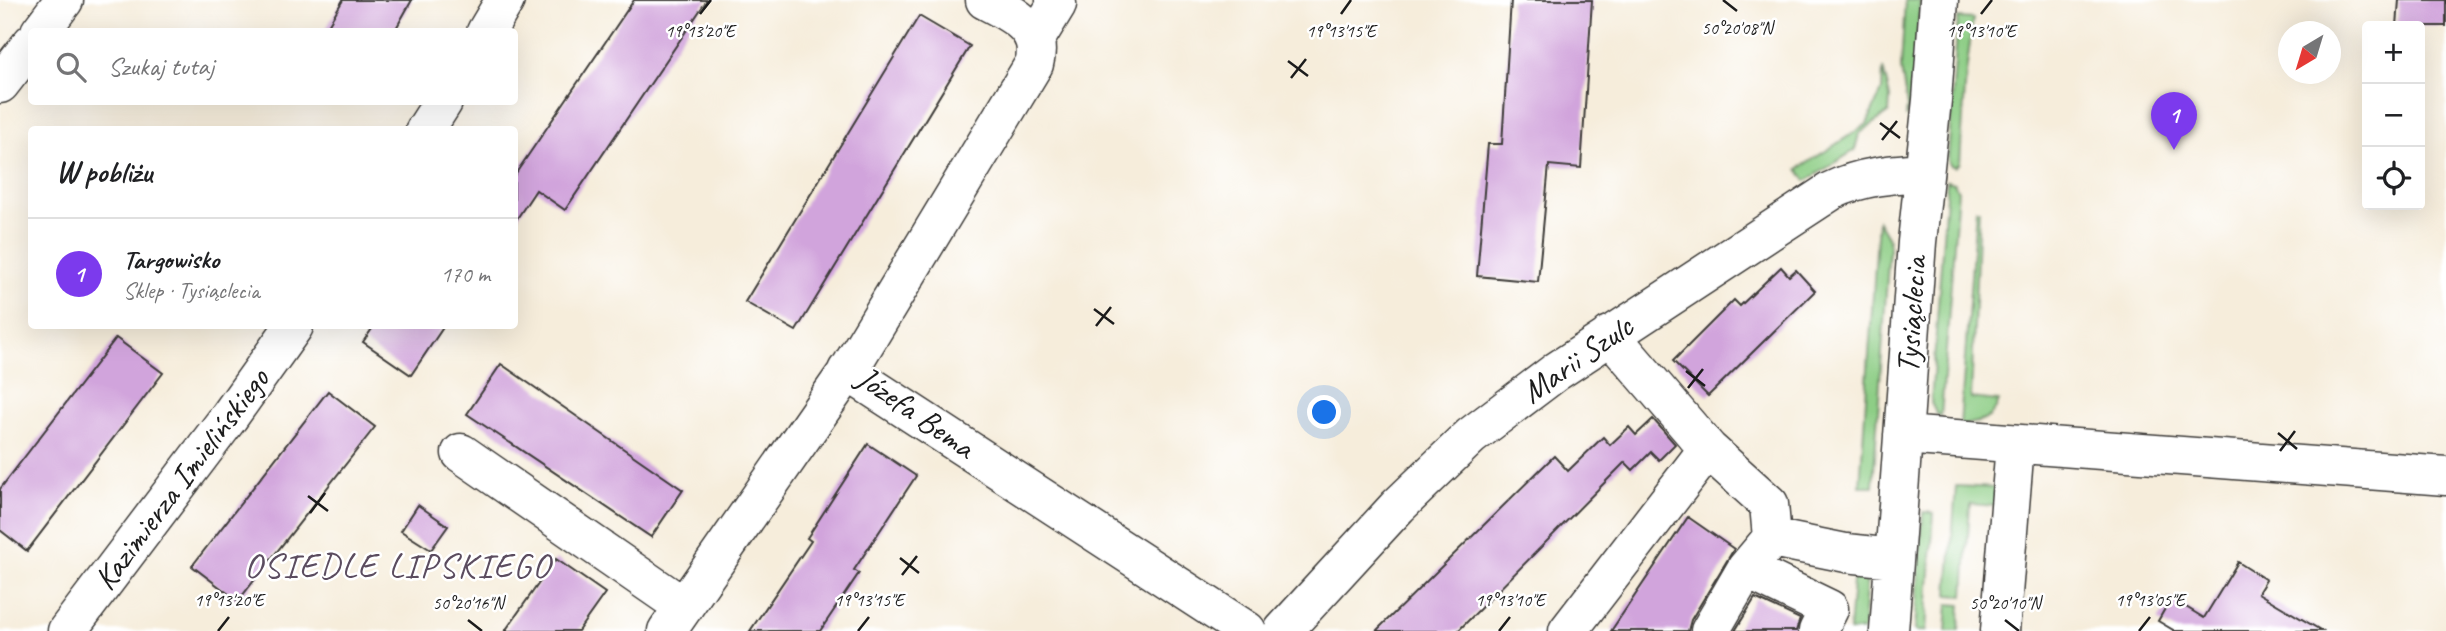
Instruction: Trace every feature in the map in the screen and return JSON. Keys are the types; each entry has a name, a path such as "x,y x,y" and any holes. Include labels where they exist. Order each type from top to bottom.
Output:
{"street":[{"path":"43,28 64,0"},
{"path":"488,28 505,0"},
{"path":"985,0 1017,17 1035,40"},
{"name":"Józefa Bema","path":"1055,0 1056,4 1035,40 1037,52 1034,64 847,372 1247,631"},
{"name":"Tysiąclecia","path":"1889,631 1917,242 1940,0"},
{"path":"0,84 28,48"},
{"path":"428,126 441,105"},
{"name":"Marii Szulc","path":"1283,631 1432,471 1512,404 1610,335 1841,186 1870,177 1924,172"},
{"name":"Kazimierza Imielińskiego","path":"67,631 229,417 292,329"},
{"path":"1610,335 1708,449 1769,504 1772,538 1746,569 1710,631"},
{"path":"461,453 676,619 847,372"},
{"path":"1903,435 2446,476"},
{"path":"2000,631 2015,444"},
{"path":"1567,631 1708,449"},
{"path":"1772,538 1846,553 1894,558"},
{"path":"1746,569 1829,609 1818,631"}],"green space":[{"path":"1905,0 1920,0 1913,96 1906,118 1907,106 1901,68"},
{"path":"1958,18 1973,19 1966,73 1960,163 1955,167 1950,165 1948,160"},
{"path":"1883,68 1890,97 1889,112 1859,134 1855,150 1806,181 1798,169 1867,124 1882,90"},
{"path":"1947,181 1954,183 1958,190 1941,417 1931,403"},
{"path":"1976,209 1979,209 1971,398 1999,401 1989,417 1960,425"},
{"path":"1878,221 1889,240 1889,248 1873,486 1860,486"},
{"path":"1956,486 1995,488 1995,506 1970,504 1964,596 1948,595"},
{"path":"1923,512 1934,513 1926,631 1915,631"},
{"path":"1854,569 1867,574 1863,631 1849,631"},
{"path":"1948,604 1961,605 1959,631 1946,631"}],"building":[{"path":"343,0 412,0 396,28 326,28"},
{"path":"634,0 707,0 565,210 536,190 518,217 518,170"},
{"path":"1511,0 1592,0 1581,168 1549,165 1538,282 1477,276 1488,144 1502,144"},
{"path":"2399,0 2446,0 2446,26 2425,26 2425,21 2397,21"},
{"path":"919,16 970,46 796,331 745,302"},
{"path":"1781,267 1789,276 1796,270 1815,291 1708,396 1673,361 1734,300 1740,306"},
{"path":"372,329 442,329 411,375 363,342"},
{"path":"116,338 163,373 27,551 0,530 0,489"},
{"path":"501,364 683,490 651,537 467,414"},
{"path":"328,391 375,427 238,601 192,566"},
{"path":"1653,419 1675,444 1659,460 1651,452 1633,470 1625,462 1458,631 1376,631 1554,456 1568,471 1603,437 1610,445 1629,427 1636,435"},
{"path":"868,444 916,476 854,570 859,573 820,631 750,631 811,541 807,538"},
{"path":"418,505 448,526 431,550 401,531"},
{"path":"1688,517 1734,549 1691,620 1688,631 1611,631"},
{"path":"556,559 605,593 578,631 505,631"},
{"path":"2238,562 2266,580 2258,593 2322,631 2175,631 2158,621 2171,598 2204,618"},
{"path":"1755,598 1800,619 1796,631 1735,631"}],"place":[{"name":"Targowisko","path":"2174,150"}],"district":[{"name":"OSIEDLE LIPSKIEGO","path":"398,565"}]}
